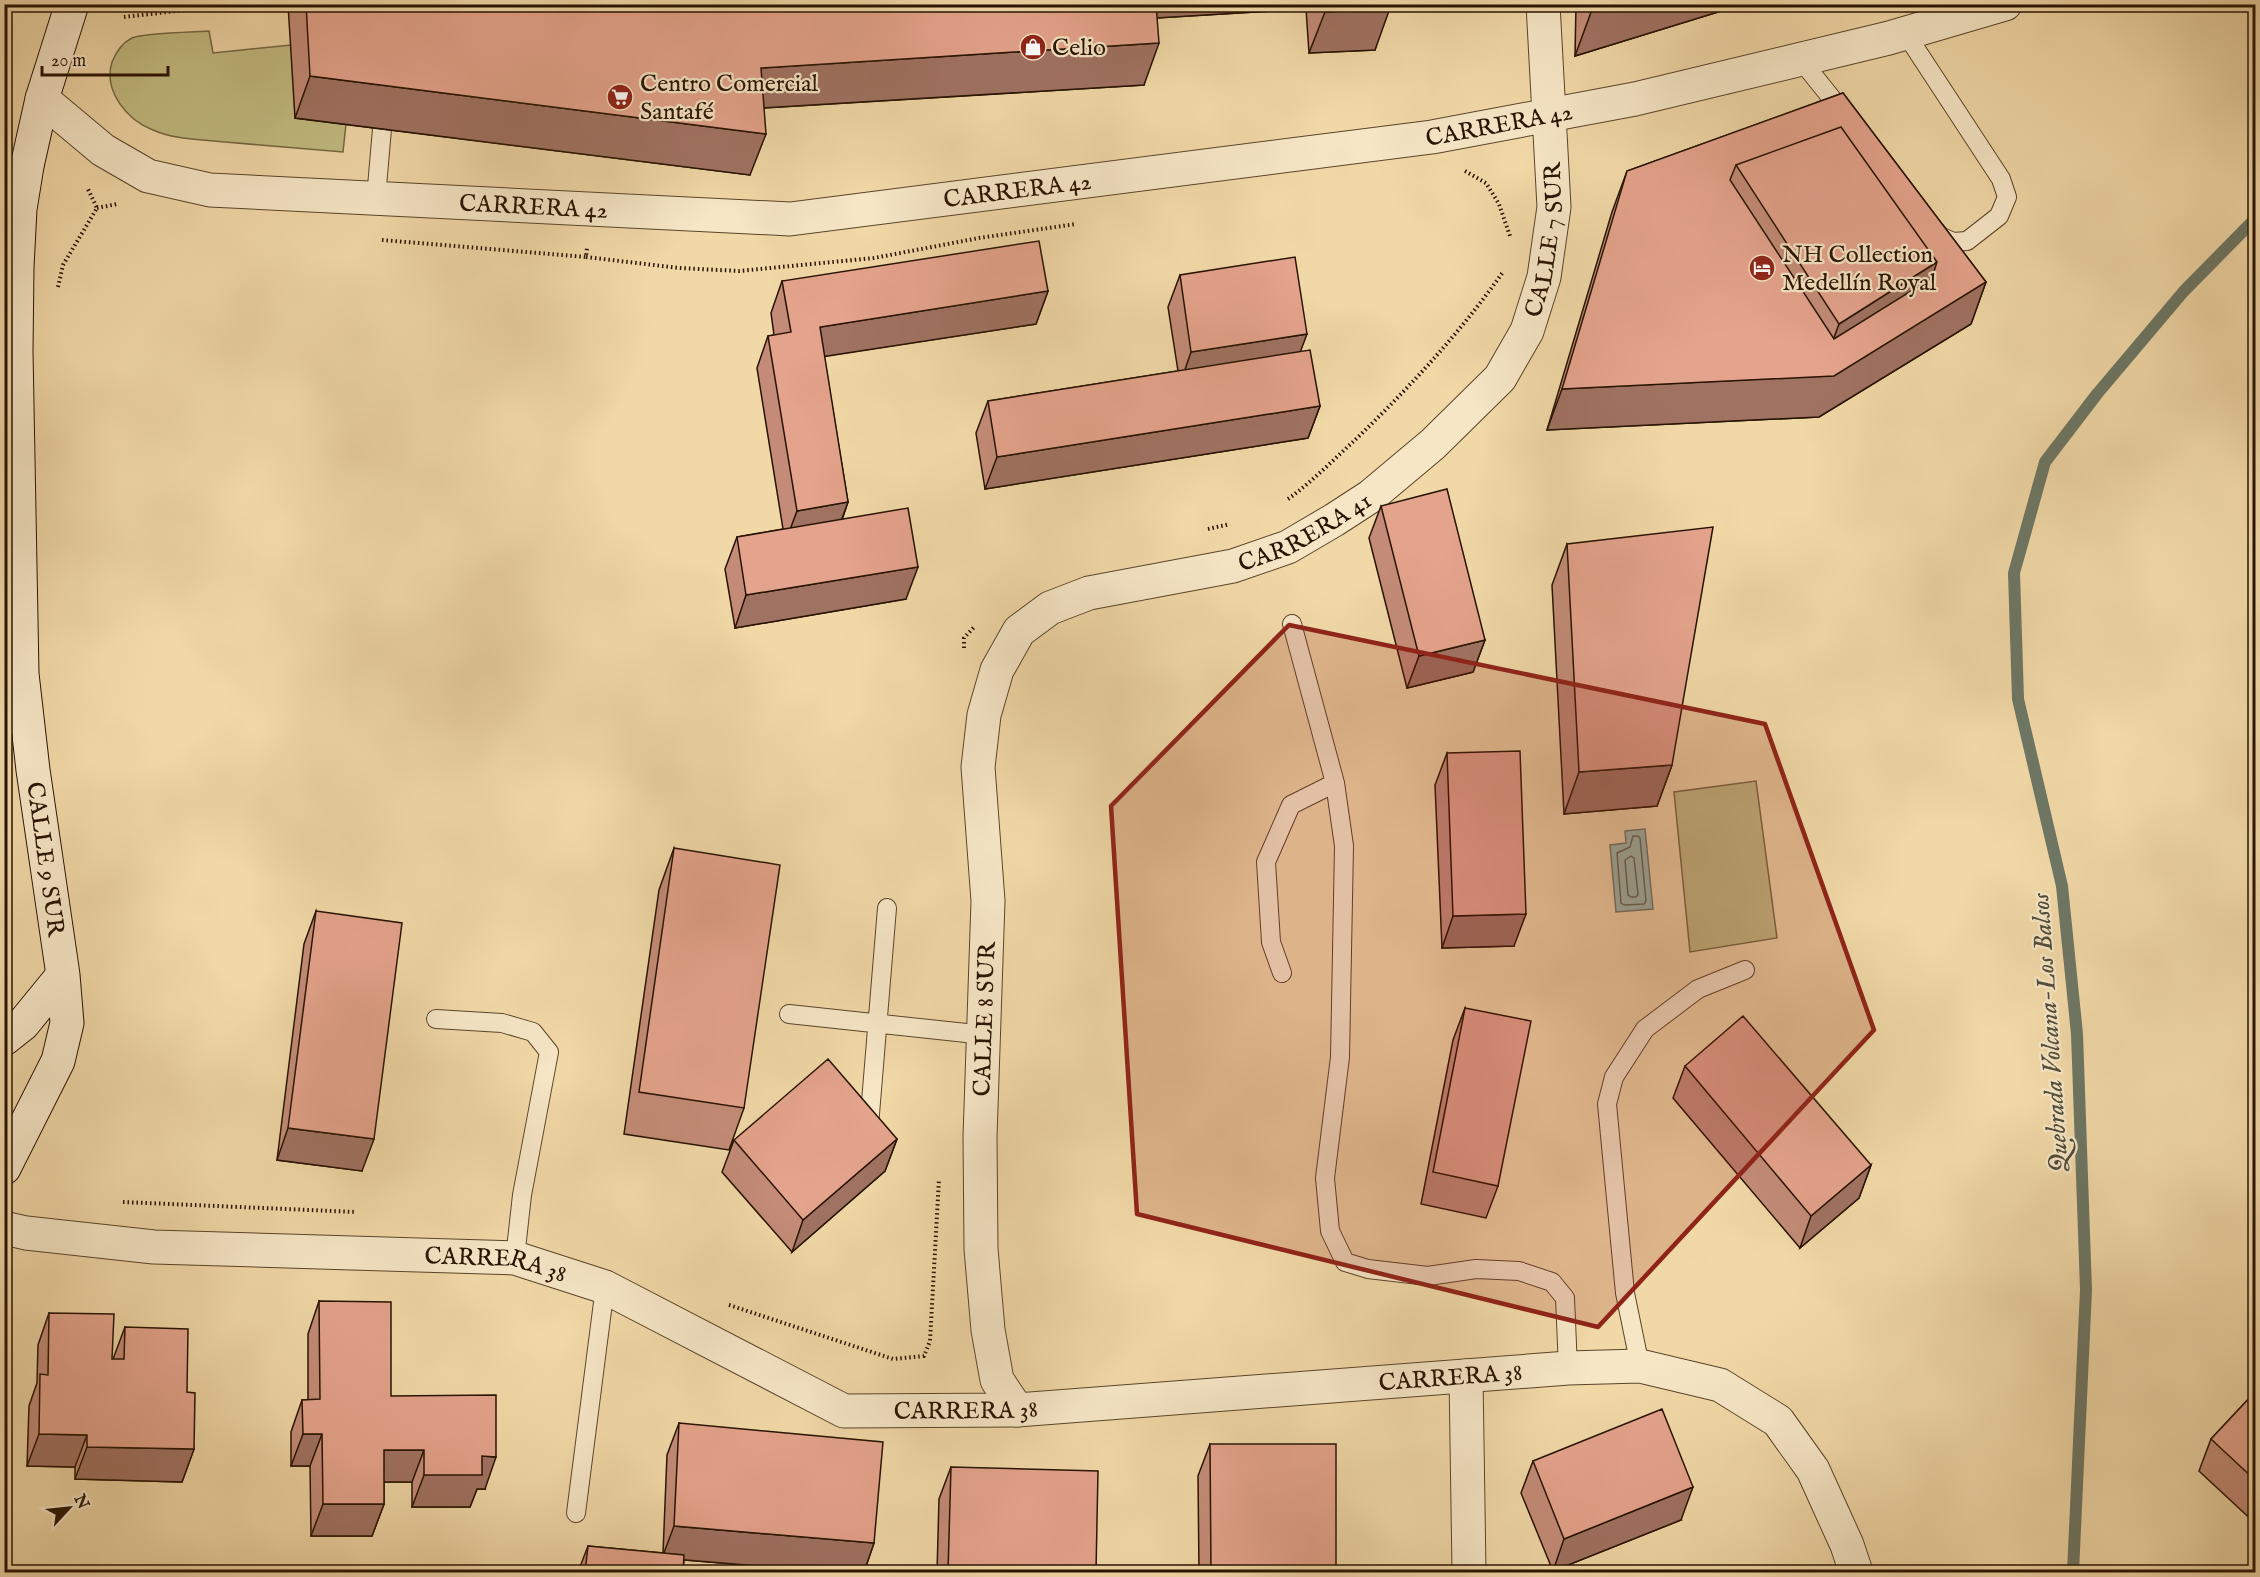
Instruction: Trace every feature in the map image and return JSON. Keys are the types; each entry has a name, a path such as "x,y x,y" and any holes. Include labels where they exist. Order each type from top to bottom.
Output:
{"street":[{"name":"CALLE 9 SUR","path":"4,1168 57,1061 66,1023 63,975 34,781 22,674 16,351 20,209 42,99 72,4"},
{"name":"CALLE 7 SUR","path":"1527,331 1544,277 1554,207 1547,117 1543,4"},
{"name":"CARRERA 42","path":"42,99 103,150 148,176 210,190 790,219 1432,137 1547,117 1635,99 1906,34 2005,4"},
{"name":"CARRERA 41","path":"1019,631 1050,608 1089,593 1233,566 1288,546 1334,520 1371,496 1433,444 1500,378 1527,331"},
{"name":"CALLE 8 SUR","path":"1017,1410 997,1380 988,1330 981,1249 980,1137 988,901 978,767 984,715 997,670 1019,631"},
{"path":"4,1039 23,1024 63,975"},
{"name":"CARRERA 38","path":"4,1228 26,1233 154,1247 515,1258 605,1287 844,1411 1017,1410 1568,1368 1640,1366 1720,1384 1778,1421 1813,1470 1847,1545 1856,1572"},
{"path":"1466,1376 1469,1572"}],"lane":[{"path":"1906,34 2001,179 2007,197 1999,216 1967,240 1953,242 1940,236 1926,217"},
{"path":"1800,59 1859,134"},
{"path":"376,198 382,129"},
{"path":"1292,624 1335,783 1344,846 1340,1057 1325,1178 1330,1231 1345,1262 1368,1269 1428,1275 1476,1269 1519,1271 1552,1282 1565,1298 1568,1368"},
{"path":"1282,973 1271,942 1266,862 1291,805 1335,783"},
{"path":"869,1126 887,908"},
{"path":"1640,1366 1625,1293 1607,1104 1614,1077 1645,1029 1698,989 1745,970"},
{"path":"789,1014 985,1035"},
{"path":"436,1019 502,1023 533,1032 549,1052 522,1195 515,1258"},
{"path":"576,1513 605,1287"}],"path":[{"path":"124,17 237,4"},
{"path":"56,292 63,265 97,208 80,174 103,150"},
{"path":"1456,166 1486,183 1499,204 1510,236 1508,247"},
{"path":"586,257 679,268 739,272 874,258 979,238 1079,224"},
{"path":"1282,503 1334,459 1391,405 1484,300 1506,269"},
{"path":"1205,529 1239,522"},
{"path":"964,650 964,638 979,621"},
{"path":"723,1302 894,1359 924,1356 930,1341 939,1174"},
{"path":"112,1202 362,1213"}],"highlighted area":[{"path":"1289,625 1765,724 1874,1030 1598,1327 1137,1214 1111,806"}],"shaded area":[{"path":"209,31 213,53 291,45 346,124 343,152 179,137 161,133 143,125 126,112 114,94 110,73 112,62 122,45 137,36"},
{"path":"1756,781 1777,938 1690,952 1674,792"}],"water":[{"path":"1645,829 1653,909 1616,912 1610,845 1626,843 1625,831"}],"building":[{"name":"Centro Comercial Santafé","path":"306,4 1156,4 1159,43 761,68 766,134 310,76"},
{"path":"1324,4 1389,4 1390,8 1325,12"},
{"path":"1843,93 1986,282 1834,376 1562,389 1627,171","holes":["1841,127 1937,262 1932,278 1834,339 1730,180 1736,165"]},
{"path":"1841,127 1937,262 1839,324 1736,165"},
{"path":"1039,241 1048,291 820,327 848,502 797,511 768,336 791,332 782,281"},
{"path":"1295,257 1307,334 1191,352 1180,275"},
{"path":"1310,350 1320,406 997,457 988,401"},
{"path":"1447,489 1485,640 1419,656 1381,506"},
{"path":"908,508 918,567 746,595 737,537"},
{"path":"1713,527 1672,765 1579,772 1567,544"},
{"path":"1520,751 1526,914 1453,916 1447,753"},
{"path":"674,848 780,865 744,1108 639,1092"},
{"path":"316,911 402,923 374,1139 288,1128"},
{"path":"1465,1008 1531,1021 1498,1186 1433,1172"},
{"path":"1743,1016 1871,1165 1811,1216 1685,1066"},
{"path":"828,1059 897,1139 803,1220 734,1140"},
{"path":"319,1301 391,1302 391,1396 496,1395 496,1457 482,1456 482,1475 424,1475 424,1450 384,1450 384,1504 323,1504 322,1434 303,1434 302,1400 320,1399"},
{"path":"49,1313 114,1314 112,1359 124,1359 125,1327 188,1329 187,1392 195,1393 194,1449 87,1447 87,1435 39,1434 40,1374 48,1375"},
{"path":"2256,1391 2256,1481 2211,1439"},
{"path":"1662,1409 1693,1487 1564,1539 1533,1461"},
{"path":"679,1423 883,1442 874,1543 674,1526"},
{"path":"1210,1444 1336,1444 1336,1572 1211,1572"},
{"path":"951,1467 1098,1471 1096,1572 948,1572"},
{"path":"588,1546 684,1555 683,1572 585,1572"}],"waterway":[{"name":"Quebrada Volcana-Los Balsos","path":"2073,1572 2086,1290 2077,1034 2062,886 2018,699 2014,573 2045,462 2097,394 2184,291 2256,218"}],"place":[{"name":"Celio","path":"1033,47"},
{"name":"Centro Comercial Santafé","path":"620,97"},
{"name":"NH Collection Medellín Royal","path":"1762,268"}]}
